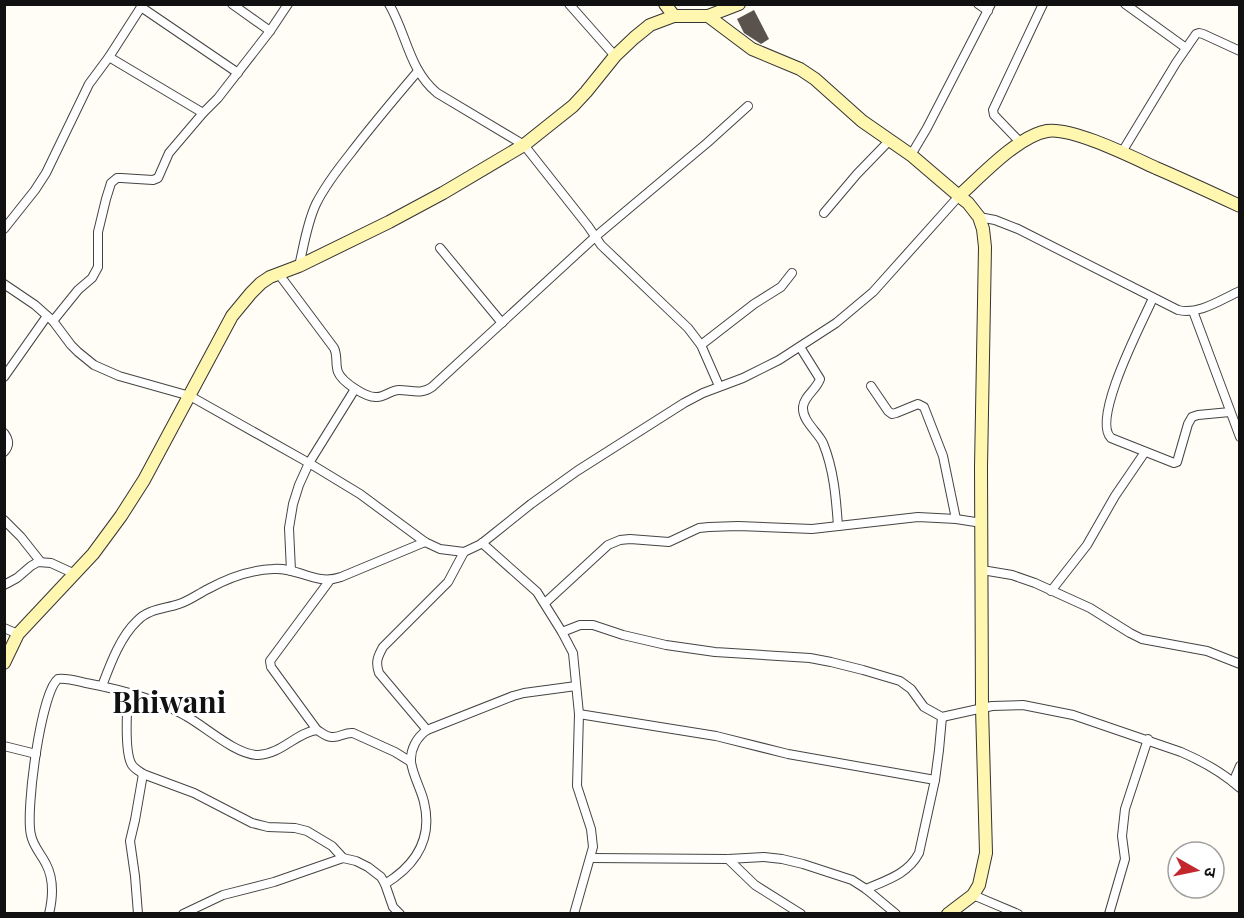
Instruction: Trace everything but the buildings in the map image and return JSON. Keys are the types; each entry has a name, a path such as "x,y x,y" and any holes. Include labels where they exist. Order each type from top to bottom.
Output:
{"street":[{"path":"232,4 270,31"},
{"path":"4,377 50,318 92,278 98,267 98,232 111,183 117,178 156,179 169,153 238,73 288,4"},
{"path":"389,4 425,82 438,93 524,145 607,252 683,322 701,345 719,386"},
{"path":"569,4 615,56"},
{"path":"708,16 739,4"},
{"path":"911,156 990,8 978,4"},
{"path":"1021,143 994,116 993,110 1043,4"},
{"path":"1125,4 1186,48"},
{"path":"4,229 46,173 89,84 142,6 238,73"},
{"path":"4,663 18,634 93,554 121,516 144,480 232,316 261,283 443,193 524,145 573,106 615,56 669,8 708,16 752,49 800,69 815,79 862,121 911,156 968,203 979,216 983,229 985,247 981,467 982,708 986,853 979,885 973,895 948,914"},
{"path":"1122,152 1195,35 1199,33 1239,51"},
{"path":"109,57 203,113"},
{"path":"299,266 309,223 323,191 374,122 418,71"},
{"path":"278,273 334,348 339,373 355,389 374,398 397,390 425,392 595,237 748,106"},
{"path":"4,284 50,318 71,345 94,365 119,376 190,396 360,494 425,542 440,549 464,552 482,543 577,471 684,403 779,360 836,323 860,305 959,196 999,159 1021,143 1046,131 1063,132 1087,138 1239,206"},
{"path":"824,213 889,141"},
{"path":"979,216 1017,228 1178,310 1201,309 1239,291"},
{"path":"440,248 502,322"},
{"path":"701,345 748,308 781,286 792,273"},
{"path":"1153,298 1113,389 1106,427 1107,435 1174,463 1177,462 1192,417 1230,412"},
{"path":"1193,311 1239,437"},
{"path":"800,348 820,380 807,398 803,411 822,441 829,460 834,479 838,526"},
{"path":"871,386 892,414 918,404 923,405 926,409 943,456 956,519"},
{"path":"291,571 290,520 299,485 309,464 355,389"},
{"path":"4,433 9,442 4,452"},
{"path":"1051,591 1087,545 1115,496 1145,452"},
{"path":"545,603 608,545 621,540 636,538 673,541 699,528 709,527 812,529 905,518 956,519 982,523"},
{"path":"4,520 40,561"},
{"path":"102,686 129,629 152,611 180,604 221,582 256,570 275,568 320,580 330,580 425,542"},
{"path":"482,543 530,585 545,603 573,653 579,714 577,779 593,838 591,858 574,914"},
{"path":"427,730 379,673 378,656 383,646 448,582 464,552"},
{"path":"4,585 40,561 51,563 75,574"},
{"path":"982,570 1023,578 1090,608 1142,639 1207,651 1239,664"},
{"path":"330,580 270,661 271,667 317,730 330,737 348,732 353,733 382,745 411,762"},
{"path":"562,632 580,625 593,625 622,635 666,645 715,652 821,660 863,669 900,681 911,689 924,707 942,717 992,705 1015,704 1073,715 1148,740 1195,758 1236,785 1239,766"},
{"path":"4,628 18,634"},
{"path":"49,914 52,894 49,871 31,835 29,803 45,710 56,680 62,678 102,686 156,702 175,710 238,749 251,754 272,752 309,731 317,730"},
{"path":"385,884 416,857 425,837 426,813 411,762 417,739 427,730 513,696 576,686"},
{"path":"128,694 127,738 130,760 136,769 143,774 182,787 252,823 307,831 332,846 343,858"},
{"path":"579,714 716,736 788,754 935,780"},
{"path":"866,889 902,873 917,858 935,780 942,717"},
{"path":"1110,914 1125,859 1122,837 1125,809 1148,740"},
{"path":"4,747 36,754"},
{"path":"138,914 130,841 143,774"},
{"path":"591,858 764,857 782,859 852,880 896,914"},
{"path":"183,914 223,895 274,882 343,858 369,867 381,877 385,884 390,910 400,914"},
{"path":"728,859 755,885 788,910 801,914"},
{"path":"973,895 1018,914"}],"district":[{"name":"Bhiwani","path":"169,703"}]}
